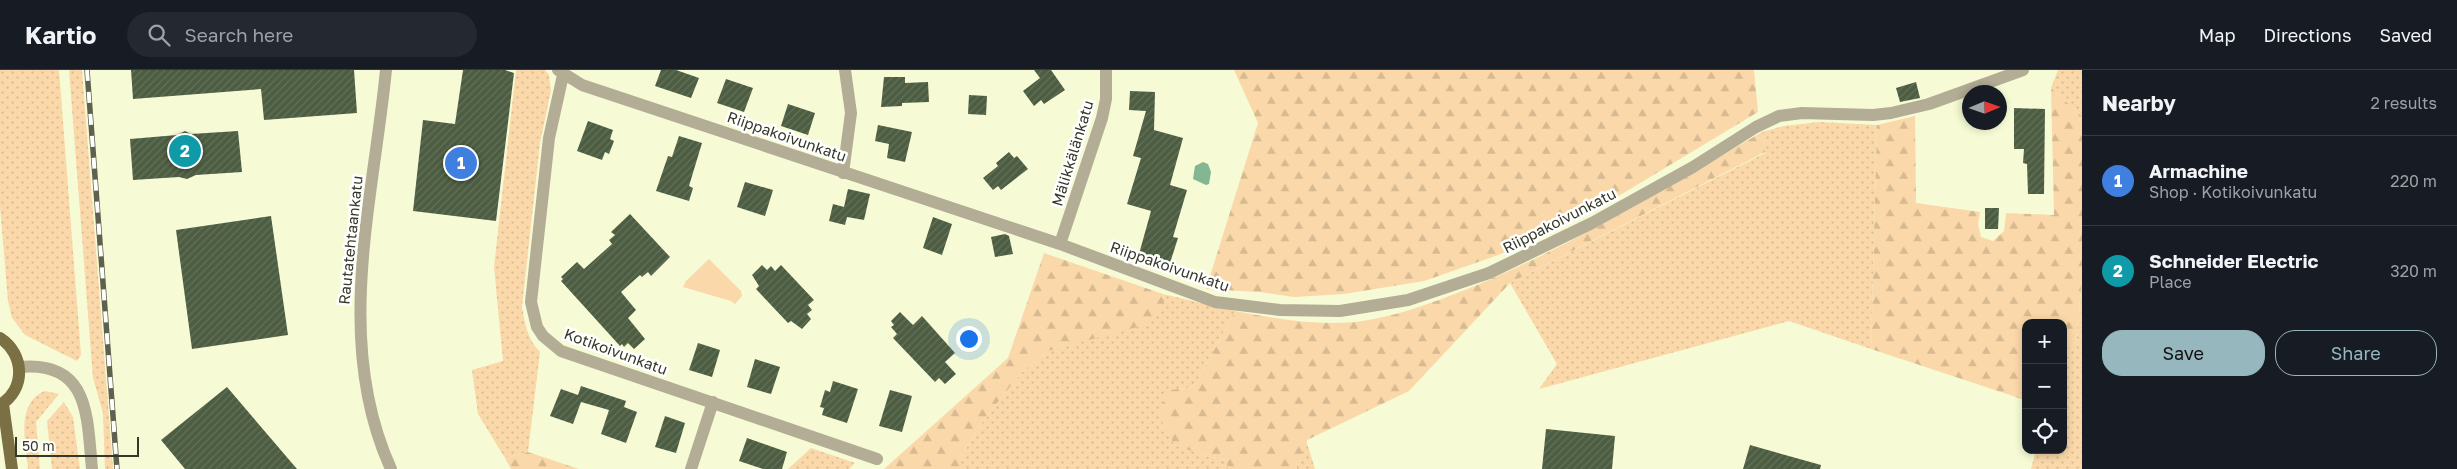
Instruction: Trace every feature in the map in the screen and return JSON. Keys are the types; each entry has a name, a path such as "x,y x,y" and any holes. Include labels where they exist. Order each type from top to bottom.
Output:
{"main road":[{"path":"0,338 12,349 19,367 16,388 1,404 12,469"}],"street":[{"name":"Rautatehtaankatu","path":"386,70 362,257 359,310 362,356 369,398 380,445 391,469"},
{"path":"843,173 851,113 846,70"},
{"name":"Mälikkälänkatu","path":"1060,244 1102,118 1107,84 1106,70"},
{"name":"Riippakoivunkatu","path":"560,73 582,85 1060,244 1215,302 1280,310 1340,311 1408,300 1489,273 1592,223 1693,167 1756,127 1779,116 1802,113 1873,115 1891,112 1929,104 2023,70"},
{"name":"Kotikoivunkatu","path":"560,73 549,138 531,284 531,302 537,327 550,343 561,351 877,459"},
{"path":"19,367 42,366 73,381 85,406 92,469"},
{"path":"691,469 713,402"}],"green space":[{"path":"0,70 59,70 81,355 77,361 25,335 12,318 8,301 0,206"},
{"path":"69,70 82,70 113,469 105,469 103,413 93,378"},
{"path":"516,70 545,70 549,75 551,90 540,143 522,307 528,332 540,352 528,452 505,458 478,414 472,370 503,361 494,267"},
{"path":"1234,70 1754,70 1758,112 1597,209 1501,254 1424,281 1344,294 1294,297 1259,292 1206,289 1258,123"},
{"path":"2058,70 2082,70 2082,116 2051,88"},
{"path":"2051,88 2082,116 2082,281 2076,342 2067,350 2067,319 2022,319 2022,388 2013,396 1871,349 1877,125 1915,116 1916,203 1980,212 1978,224 1981,237 1993,241 2004,231 2006,213 2054,215"},
{"path":"1819,122 1877,125 1871,349 1789,321 1539,389 1557,364 1510,283 1765,153 1762,132 1784,126"},
{"path":"1762,132 1765,152 1510,283 1409,391 1307,440 1297,469 1228,469 1226,460 1201,455 1174,444 1159,415 1169,390 1194,387 1235,311 1296,321 1333,323 1370,320 1423,306 1475,286 1549,252 1621,214"},
{"path":"1044,253 1163,294 1165,306 1141,326 1048,351 1022,372 985,418 960,458 960,469 884,469 1008,358"},
{"path":"709,259 741,291 742,296 735,304 731,301 683,287 686,281"},
{"path":"2082,281 2082,469 2031,469 2035,454 2067,454 2067,350 2076,342"},
{"path":"1163,294 1235,311 1194,387 1169,390 1201,455 1226,460 1228,469 960,469 960,458 985,418 1022,372 1048,351 1084,340 1165,306"},
{"path":"2022,388 2022,399 2013,396"},
{"path":"45,391 59,394 36,422 40,469 28,469 24,425 26,414 29,405"},
{"path":"64,402 73,417 80,469 52,469 47,421"},
{"path":"1306,440 1315,469 1297,469 1297,465"},
{"path":"811,448 855,463 849,469 788,469"},
{"path":"528,452 579,469 511,469 505,458"}],"shaded area":[{"path":"1203,162 1208,164 1211,172 1209,184 1206,185 1193,179 1195,166"}],"building":[{"path":"131,70 354,70 357,113 264,120 261,89 133,99"},
{"path":"463,70 505,70 514,73 496,221 413,211 423,120 455,124"},
{"path":"661,70 676,70 699,78 691,98 655,86"},
{"path":"1034,70 1051,70 1065,90 1044,104 1041,100 1034,106 1023,91 1040,78"},
{"path":"884,77 905,77 905,83 928,82 929,102 902,103 902,106 881,107"},
{"path":"726,79 753,88 744,112 717,103"},
{"path":"1916,82 1920,98 1900,102 1896,88"},
{"path":"1130,91 1155,92 1154,130 1183,138 1170,185 1187,190 1173,237 1178,238 1170,263 1139,254 1151,211 1127,204 1141,158 1133,156 1146,111 1129,110"},
{"path":"969,95 987,96 986,115 968,114"},
{"path":"788,104 815,113 808,135 781,126"},
{"path":"2014,108 2045,109 2044,194 2028,194 2027,164 2023,163 2024,149 2014,149"},
{"path":"588,121 613,130 610,139 614,141 609,154 605,152 602,160 577,151"},
{"path":"878,125 912,132 905,162 887,158 889,144 875,141"},
{"path":"185,131 191,134 238,131 242,172 196,175 187,179 179,177 133,180 130,139 177,135"},
{"path":"679,136 702,143 689,186 693,188 689,201 656,191 668,156 672,157"},
{"path":"1009,152 1014,158 1017,156 1028,169 1001,190 998,186 993,190 983,178 998,166 996,163"},
{"path":"745,182 773,190 765,216 737,207"},
{"path":"848,189 870,194 864,220 847,217 845,225 829,221 833,204 844,207"},
{"path":"1985,208 1999,208 1998,229 1985,229"},
{"path":"630,214 670,257 651,276 648,272 642,277 640,275 621,292 636,310 628,318 645,339 634,349 628,343 624,347 622,344 620,346 561,281 563,279 561,277 577,262 584,269 612,244 609,240 615,235 611,232"},
{"path":"271,216 288,335 192,349 176,230"},
{"path":"933,217 952,224 942,255 923,248"},
{"path":"1005,234 1009,236 1013,254 995,257 991,237"},
{"path":"762,265 767,270 771,266 775,271 781,265 814,300 808,305 812,310 807,314 811,319 802,329 791,321 788,323 756,289 759,286 752,275"},
{"path":"900,312 913,325 922,316 955,353 945,362 956,374 945,384 939,378 935,382 893,338 897,334 891,327 894,325 891,321"},
{"path":"698,343 720,350 712,377 689,370"},
{"path":"755,359 780,367 771,394 747,387"},
{"path":"833,381 858,389 847,423 822,415 824,408 820,407 825,390 830,392"},
{"path":"581,386 626,401 624,407 637,412 626,443 601,434 609,410 581,402 573,424 550,416 561,389 578,395"},
{"path":"227,387 297,469 185,469 161,440"},
{"path":"890,390 912,396 902,432 879,426"},
{"path":"665,416 685,423 676,453 655,447"},
{"path":"1546,429 1615,436 1612,469 1542,469"},
{"path":"747,438 787,452 782,469 763,469 739,461"},
{"path":"1750,445 1821,465 1820,469 1743,469"}],"railway":[{"path":"87,70 117,469"}],"place":[{"name":"Schneider Electric","path":"185,151"},
{"name":"Armachine","path":"461,163"}]}
